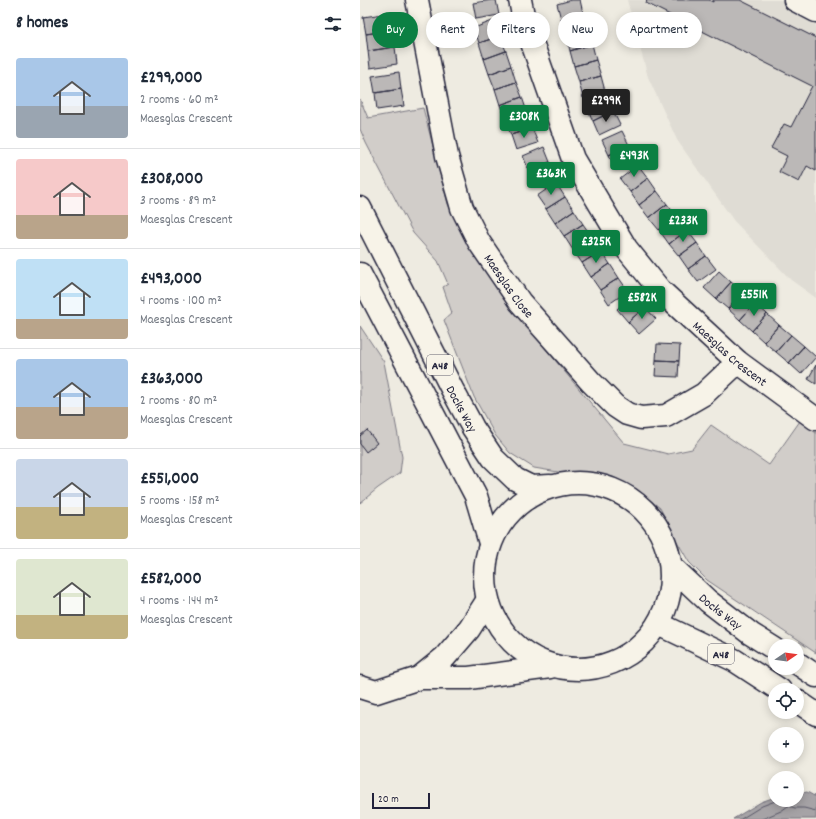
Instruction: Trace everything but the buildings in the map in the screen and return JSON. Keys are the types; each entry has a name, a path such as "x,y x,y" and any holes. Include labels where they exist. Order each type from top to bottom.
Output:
{"main road":[{"name":"Maesglas Close","path":"417,0 447,156 462,208 479,242 520,302 591,382 615,406 627,414 641,418 666,416 698,398 738,362"},
{"name":"Maesglas Crescent","path":"520,0 526,27 573,159 626,248 660,290 738,362 816,419"},
{"path":"795,0 816,10"},
{"name":"Docks Way","path":"360,208 469,422 493,458 515,479 531,487 585,482 617,490 644,509 663,536 672,568 708,601 751,634 768,645"},
{"name":"A48","path":"360,274 476,496 490,542"},
{"path":"550,667 524,654 501,631 487,601 484,568 490,542 507,514 532,494 552,485"},
{"path":"360,688 376,692 419,678 469,678 550,667 583,671 614,663 638,649 659,624 669,600 672,568"},
{"path":"419,678 445,657 469,629 487,601"},
{"name":"A48","path":"659,624 734,660 769,683"},
{"path":"804,668 816,676"},
{"path":"804,706 816,714"}],"shaded area":[{"path":"627,0 816,0 816,298 791,280 734,221 677,140 648,77 640,48 702,48 702,12 630,12"},
{"path":"360,99 368,118 423,108 448,204 467,240 500,294 624,443 668,454 692,449 711,425 769,465 800,421 816,433 816,653 804,645 804,639 795,639 707,580 689,562 660,508 638,490 613,477 583,472 564,473 534,468 510,453 495,435 474,397 444,320 452,313 443,287 448,284 438,261 413,233 360,129"},
{"path":"360,326 384,362 402,457 400,473 360,503"}],"water":[{"path":"807,792 816,797 816,819 733,819 761,802 768,800 768,807 804,807 804,793"}]}
